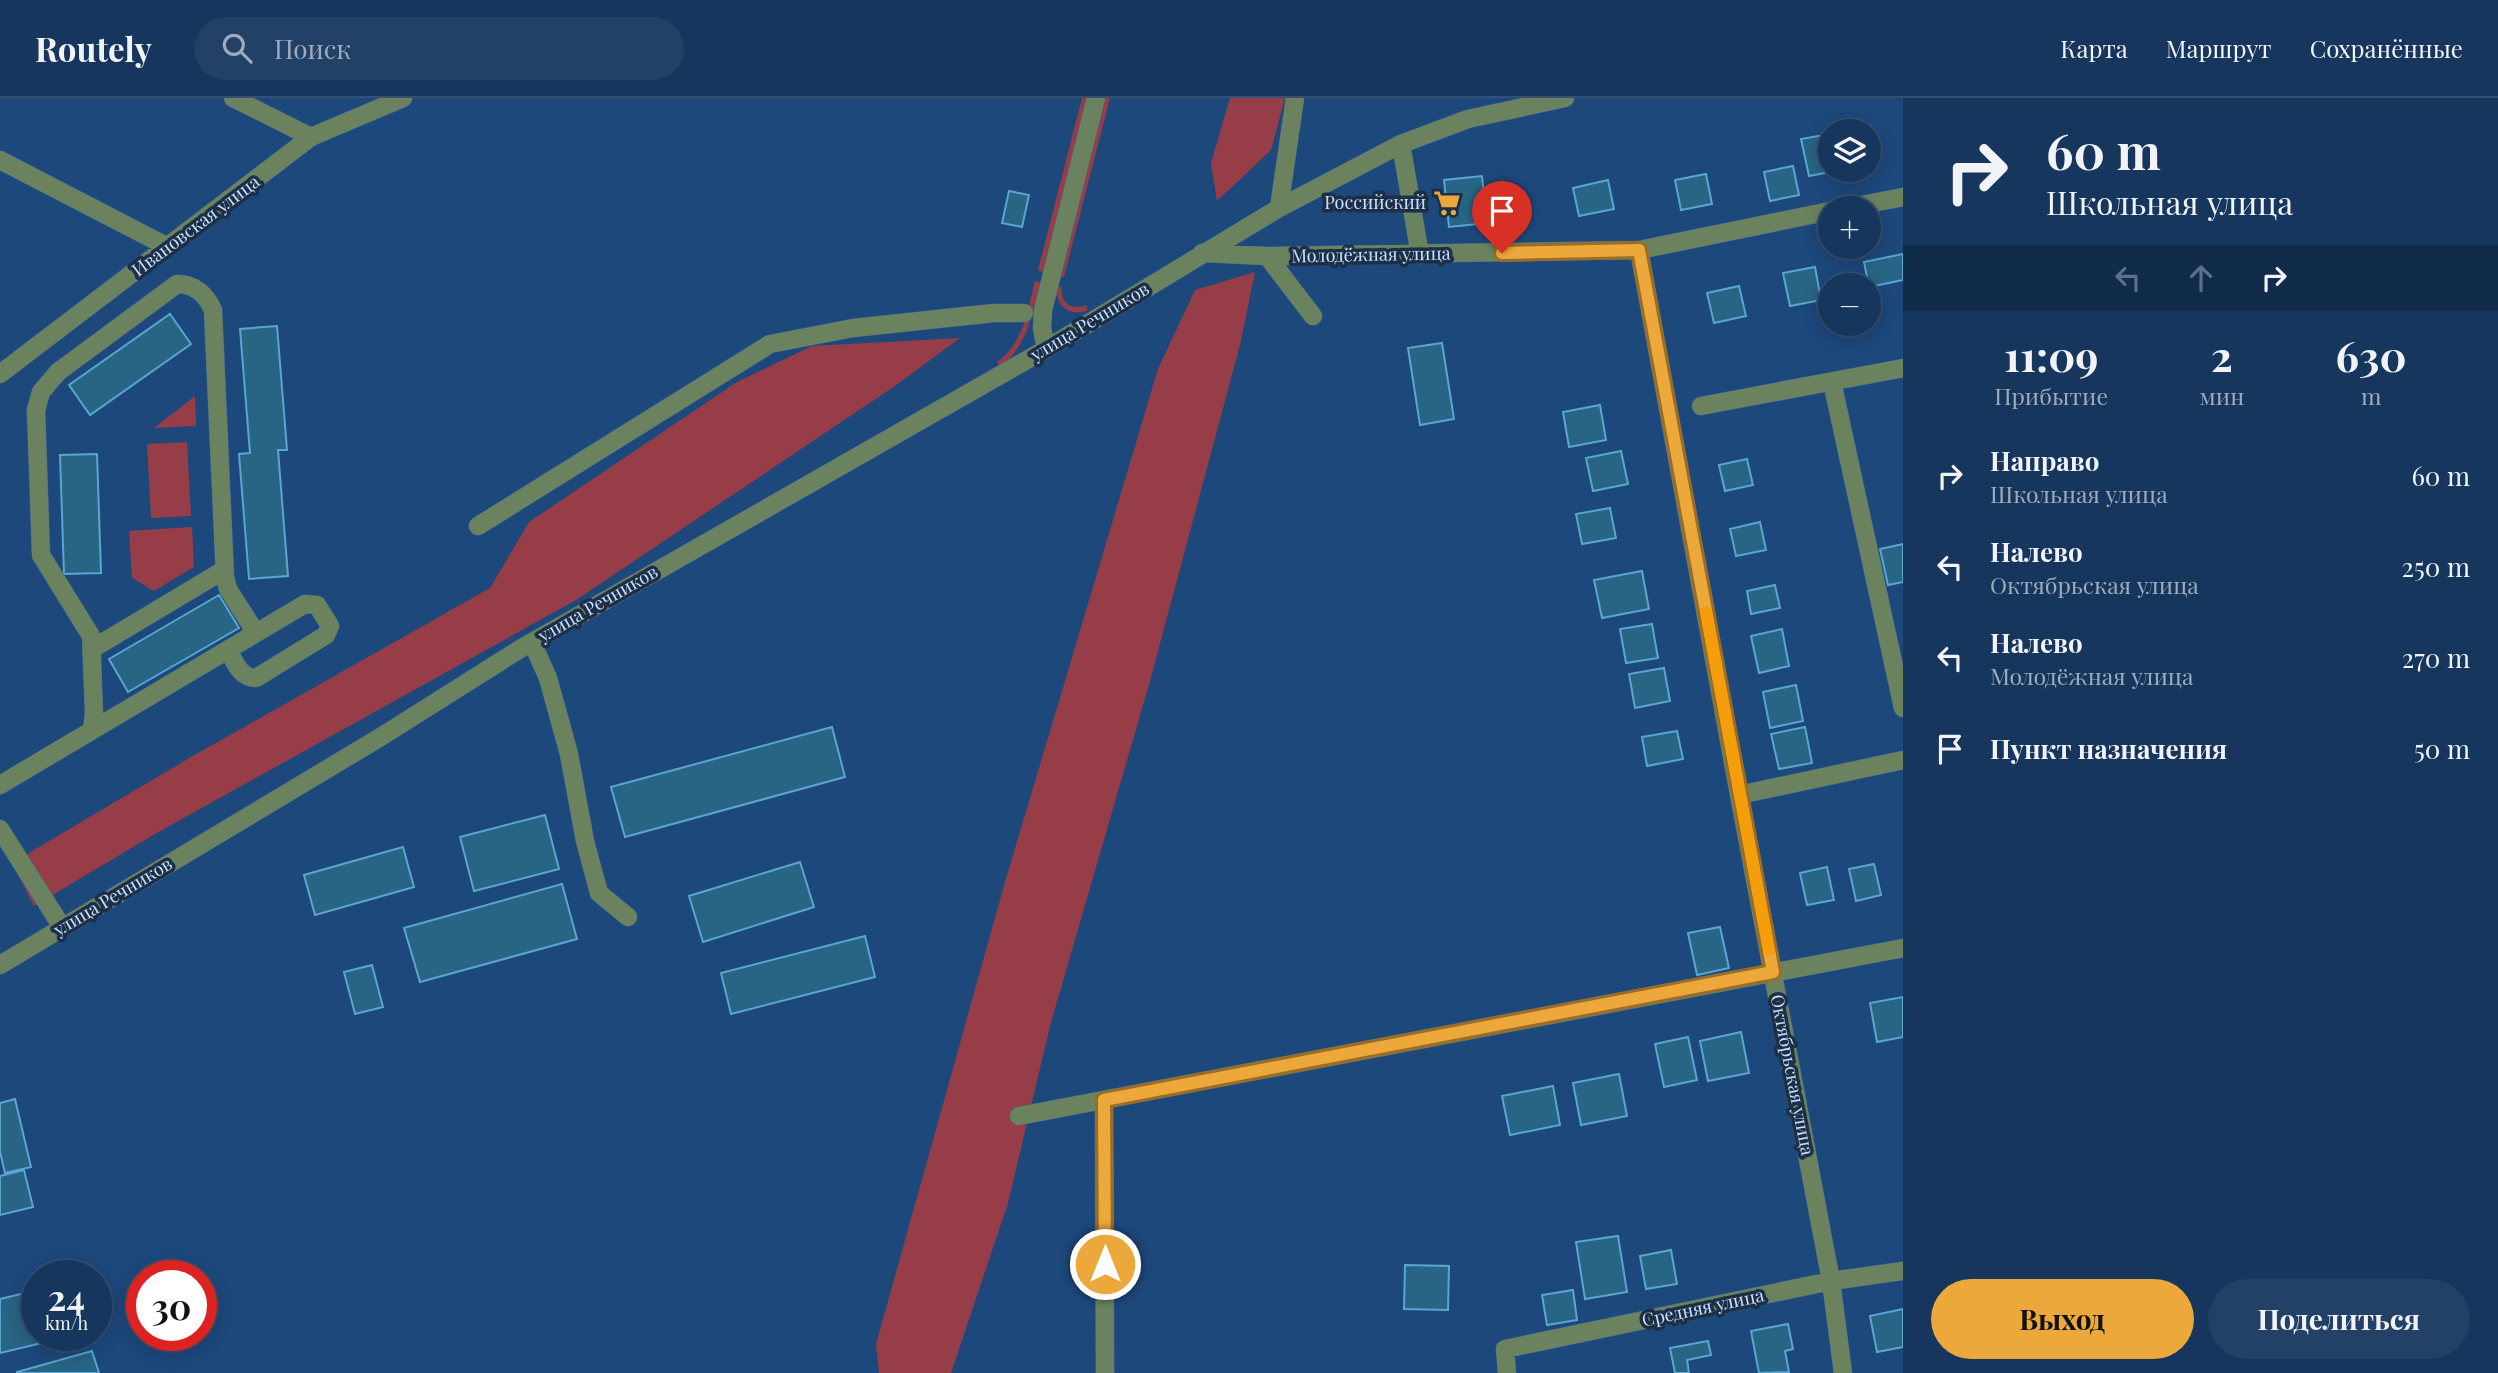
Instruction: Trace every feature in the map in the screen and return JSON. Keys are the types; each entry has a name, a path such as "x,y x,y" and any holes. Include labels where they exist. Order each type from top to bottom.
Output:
{"street":[{"path":"233,98 311,137"},
{"name":"Ивановская улица","path":"0,374 311,137 404,98"},
{"path":"1046,349 1042,328 1043,310 1096,98"},
{"path":"1279,208 1295,98"},
{"name":"улица Речников","path":"0,965 379,738 532,642 1046,349 1279,208 1401,144 1468,119 1565,98"},
{"path":"1401,144 1420,255"},
{"path":"0,160 169,247"},
{"path":"1881,201 1903,197"},
{"name":"Молодёжная улица","path":"1202,253 1267,257 1639,250 1818,213"},
{"name":"Октябрьская улица","path":"1639,250 1831,1281 1843,1373"},
{"path":"1267,257 1312,316"},
{"path":"92,730 94,713 91,636 41,555 36,410 41,393 58,372 177,284 185,284 202,293 213,310 224,570 228,589 256,633"},
{"path":"478,526 770,344 853,328 994,313 1024,313"},
{"path":"1701,406 1903,368"},
{"path":"1832,382 1903,708"},
{"path":"92,649 224,570"},
{"path":"0,785 305,604 317,605 330,626 326,635 256,678 248,678 243,674 228,650"},
{"path":"532,642 548,678 569,754 584,841 599,893 628,917"},
{"path":"1739,795 1903,760"},
{"path":"0,830 62,927"},
{"path":"1019,1116 1903,948"},
{"path":"1104,1100 1105,1373"},
{"name":"Средняя улица","path":"1507,1373 1505,1349 1831,1281 1903,1271"}],"shaded area":[{"path":"1082,98 1088,98 1043,272 1038,270"},
{"path":"1104,98 1110,98 1064,277 1059,276"},
{"path":"1230,98 1285,98 1271,150 1217,201 1211,163"},
{"path":"1255,272 1240,345 1150,681 1050,1026 1008,1203 951,1373 879,1373 876,1344 1005,882 1158,369 1195,290"},
{"path":"1035,281 1040,282 1028,329 1017,349 1000,367 997,362 1019,336"},
{"path":"1056,286 1062,287 1063,297 1068,304 1076,307 1086,305 1088,310 1075,312 1065,308 1058,299"},
{"path":"960,338 895,386 576,600 155,834 34,906 12,863 191,757 490,588 529,522 737,382 812,346"},
{"path":"195,396 196,426 154,428"},
{"path":"187,442 191,516 151,518 147,444"},
{"path":"192,527 194,567 154,591 132,578 129,531"}],"building":[{"path":"1818,136 1818,174 1809,176 1801,139"},
{"path":"1793,166 1799,195 1770,201 1764,172"},
{"path":"1706,174 1712,204 1681,210 1675,180"},
{"path":"1482,176 1487,223 1449,227 1444,180"},
{"path":"1608,180 1614,209 1579,216 1573,188"},
{"path":"1009,191 1029,195 1022,227 1002,223"},
{"path":"1903,254 1903,280 1881,285 1881,273 1866,273 1864,262"},
{"path":"1815,267 1818,301 1790,306 1783,273"},
{"path":"1739,286 1746,316 1714,323 1707,293"},
{"path":"170,314 191,344 90,415 69,385"},
{"path":"277,326 287,450 278,450 288,576 249,579 239,454 250,453 240,329"},
{"path":"1442,343 1454,419 1420,425 1408,348"},
{"path":"1600,405 1606,440 1569,447 1563,412"},
{"path":"1621,451 1628,484 1593,491 1586,458"},
{"path":"97,454 101,573 64,574 60,455"},
{"path":"1747,459 1753,485 1725,491 1719,465"},
{"path":"1610,508 1616,538 1582,544 1576,514"},
{"path":"1760,522 1766,550 1736,556 1730,529"},
{"path":"1903,544 1903,582 1888,585 1880,549"},
{"path":"1642,571 1649,609 1602,618 1594,580"},
{"path":"1775,585 1780,608 1751,614 1747,591"},
{"path":"219,595 239,628 128,692 109,659"},
{"path":"1652,624 1658,658 1626,663 1620,629"},
{"path":"1782,629 1789,666 1759,673 1751,636"},
{"path":"1664,668 1670,701 1635,708 1629,674"},
{"path":"1796,685 1803,721 1770,728 1763,692"},
{"path":"832,727 845,777 625,837 611,787"},
{"path":"1805,727 1812,763 1779,769 1771,734"},
{"path":"1677,731 1683,759 1647,766 1642,737"},
{"path":"545,815 559,869 474,891 460,837"},
{"path":"403,847 414,887 315,915 304,875"},
{"path":"800,862 814,907 703,942 689,896"},
{"path":"1874,864 1881,895 1856,901 1849,869"},
{"path":"1827,867 1834,900 1807,905 1800,873"},
{"path":"562,884 577,939 420,982 404,928"},
{"path":"1720,927 1729,968 1697,975 1688,933"},
{"path":"865,936 875,977 731,1014 721,973"},
{"path":"372,965 383,1007 355,1014 344,972"},
{"path":"1903,997 1903,1037 1877,1042 1870,1003"},
{"path":"1741,1032 1749,1073 1708,1081 1700,1041"},
{"path":"1688,1037 1697,1080 1664,1087 1655,1044"},
{"path":"1619,1074 1627,1116 1581,1125 1573,1083"},
{"path":"1553,1086 1560,1125 1510,1135 1502,1096"},
{"path":"15,1099 31,1167 5,1173 0,1152 0,1103"},
{"path":"24,1170 33,1207 0,1215 0,1176"},
{"path":"1618,1236 1627,1292 1585,1299 1576,1242"},
{"path":"1671,1250 1677,1284 1646,1289 1640,1256"},
{"path":"1405,1265 1449,1266 1448,1310 1404,1309"},
{"path":"1573,1290 1577,1320 1547,1325 1542,1295"},
{"path":"21,1294 21,1348 0,1353 0,1299"},
{"path":"1903,1309 1903,1347 1877,1352 1870,1316"},
{"path":"1788,1324 1793,1349 1785,1351 1789,1372 1759,1373 1751,1331"},
{"path":"1708,1341 1711,1355 1687,1360 1689,1373 1675,1373 1670,1348"},
{"path":"92,1351 99,1373 17,1373"}],"slow traffic":[{"path":"1706,612 1769,950"}],"place":[{"name":"Российский","path":"1447,203"}],"route":[{"path":"1105,1264 1104,1100 1773,972 1639,250 1502,253"}]}
